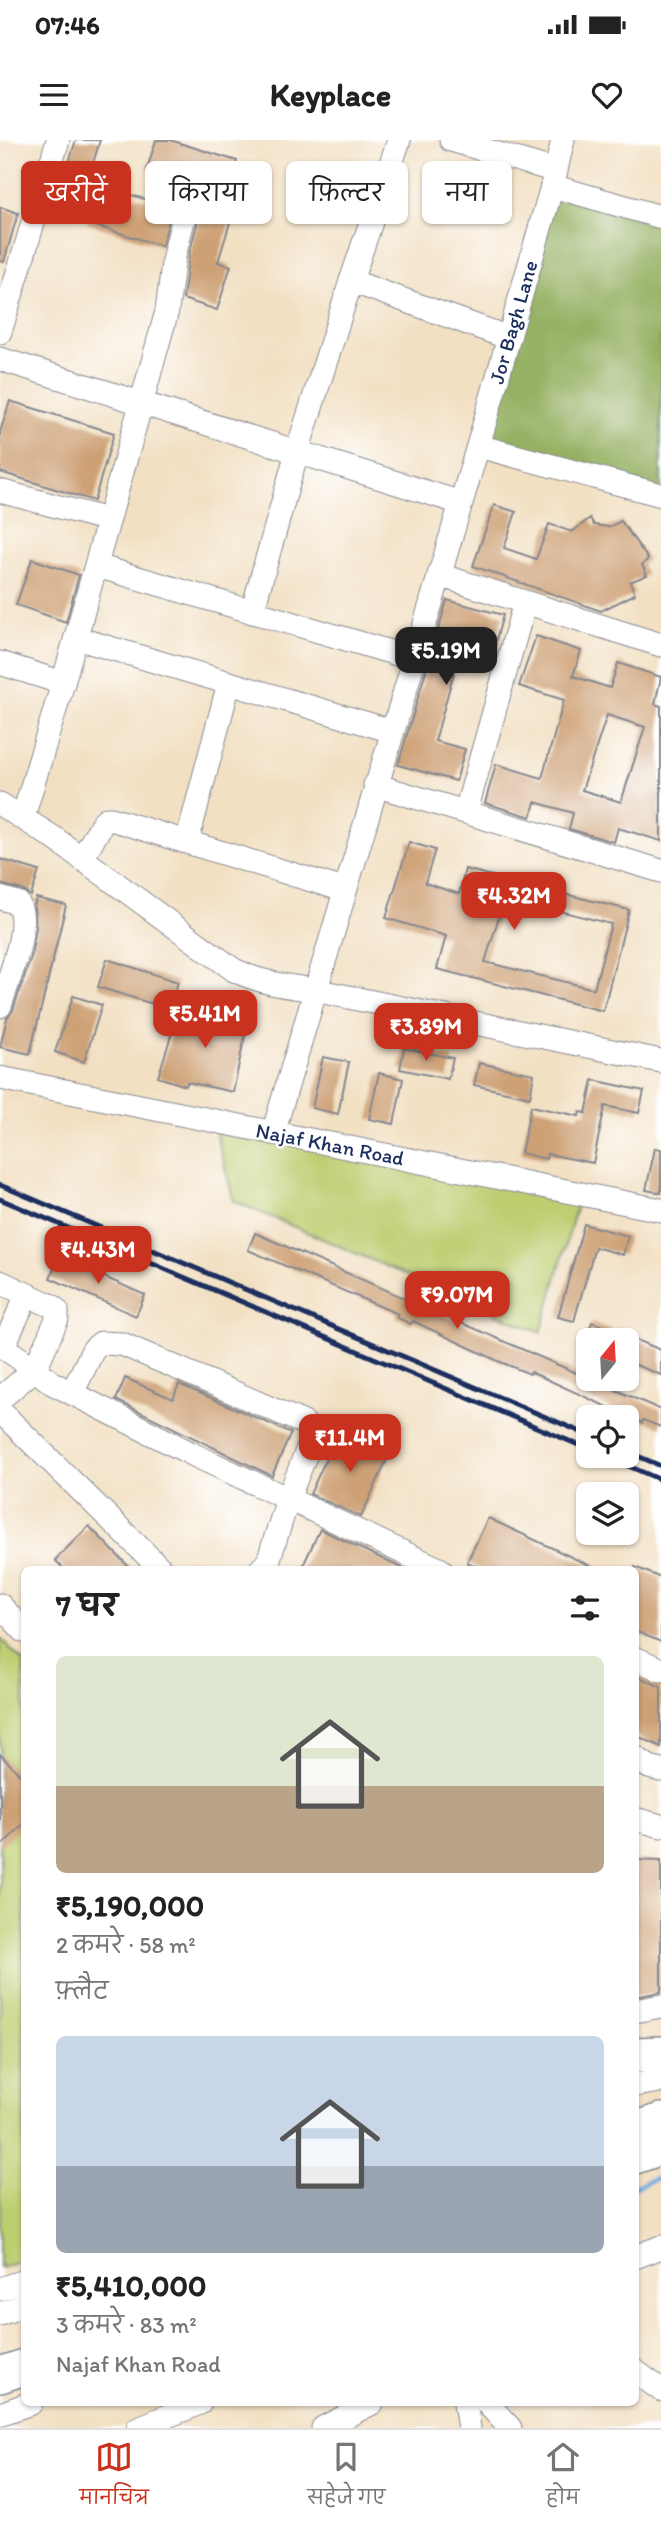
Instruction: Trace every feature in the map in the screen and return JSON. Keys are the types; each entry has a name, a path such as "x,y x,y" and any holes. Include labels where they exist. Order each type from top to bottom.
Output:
{"highway":[{"path":"639,2054 661,2056"},
{"path":"639,2129 661,2121"},
{"path":"639,2155 661,2147"},
{"path":"0,2352 21,2345"},
{"path":"0,2375 21,2368"}],"street":[{"path":"0,332 58,140"},
{"path":"252,612 297,452 351,281 400,140"},
{"path":"451,140 661,216"},
{"name":"Jor Bagh Lane","path":"273,1133 478,446 563,140"},
{"path":"23,817 143,404 170,302 174,256 182,224"},
{"path":"351,281 509,338"},
{"path":"0,359 461,503"},
{"path":"478,446 661,495"},
{"path":"0,492 108,520"},
{"path":"97,566 414,659"},
{"path":"439,575 661,645"},
{"path":"466,811 525,602"},
{"path":"76,638 392,730"},
{"path":"0,663 62,683"},
{"path":"187,842 229,683"},
{"path":"375,785 661,871"},
{"path":"0,804 23,817 234,970 265,983 314,990 661,1061"},
{"path":"82,859 106,818 344,890"},
{"path":"0,898 18,903 23,912 23,926 0,1006"},
{"name":"Najaf Khan Road","path":"0,1078 661,1210"},
{"path":"0,1399 35,1369 57,1320 57,1311 52,1306 1,1285"},
{"path":"27,1295 1,1346 52,1383 288,1499 432,1566"},
{"path":"72,1393 93,1350 101,1343 122,1344 304,1423 309,1429 310,1443 288,1499 268,1566"},
{"path":"0,1411 158,1566"},
{"path":"0,1605 21,1628"},
{"path":"639,1660 661,1670"},
{"path":"639,1760 649,1767 661,1770"},
{"path":"639,1820 661,1826"},
{"path":"639,2010 661,2006"},
{"path":"639,2061 661,2056"},
{"path":"639,2084 661,2081"},
{"path":"639,2255 661,2247"},
{"path":"0,2289 21,2282"},
{"path":"0,2314 21,2306"},
{"path":"639,2374 661,2390"},
{"path":"0,2414 23,2406"},
{"path":"138,2428 193,2406"},
{"path":"323,2428 366,2406"},
{"path":"466,2406 469,2428"},
{"path":"490,2406 510,2428"}],"green space":[{"path":"554,190 661,221 661,492 482,443"},
{"path":"213,1122 580,1194 541,1333 234,1201"},
{"path":"0,1638 21,1660 21,2261 0,2268"}],"building":[{"path":"76,140 100,140 94,161 70,161"},
{"path":"156,140 170,140 237,161 149,161"},
{"path":"131,195 145,199 145,224 168,224 162,246 90,224 131,224"},
{"path":"0,207 18,213 4,262 0,261"},
{"path":"197,224 229,224 218,262 231,266 217,310 183,299"},
{"path":"10,401 114,433 94,501 0,472 0,432"},
{"path":"494,505 516,512 504,548 536,559 549,524 572,532 590,518 594,525 609,527 621,521 648,559 642,565 647,575 630,582 635,594 601,611 473,566"},
{"path":"32,559 79,575 66,622 16,605"},
{"path":"447,600 503,615 491,658 460,650 435,741 465,749 456,781 398,765"},
{"path":"536,636 581,651 573,676 610,688 618,663 661,677 655,704 661,706 661,841 618,828 614,842 569,829 573,813 535,802 531,817 485,803 496,764 542,778 564,700 519,686","holes":["607,715 645,727 621,802 582,790"]},
{"path":"409,842 435,850 425,883 459,894 465,869 629,910 603,1011 437,969 446,936 386,918","holes":["505,897 611,924 594,989 485,962"]},
{"path":"0,859 39,871 31,896 22,890 0,884"},
{"path":"36,898 66,905 30,1054 0,1047 7,1018 13,1010 31,957 36,928"},
{"path":"107,959 178,982 169,1009 98,987"},
{"path":"73,996 102,1005 84,1062 55,1052"},
{"path":"180,1007 218,1019 220,1010 249,1016 233,1092 187,1082 186,1086 158,1077"},
{"path":"404,1048 453,1058 448,1079 400,1069"},
{"path":"323,1057 349,1062 338,1114 312,1108"},
{"path":"479,1063 534,1074 530,1097 474,1085"},
{"path":"379,1073 403,1079 394,1124 369,1119"},
{"path":"593,1080 644,1091 639,1113 605,1106 593,1163 547,1154 546,1159 521,1153 531,1106 579,1116 580,1112 586,1113"},
{"path":"655,1148 661,1149 661,1193 646,1190"},
{"path":"584,1224 628,1236 623,1255 595,1247 574,1321 558,1317"},
{"path":"255,1233 576,1373 576,1391 617,1391 661,1410 661,1427 643,1420 642,1423 639,1422 639,1405 603,1405 531,1372 530,1374 498,1361 413,1321 411,1324 396,1317 398,1314 248,1250"},
{"path":"59,1257 145,1295 136,1316 50,1278"},
{"path":"592,1322 607,1328 590,1328"},
{"path":"639,1341 661,1350 661,1375 639,1366"},
{"path":"125,1378 173,1399 179,1384 291,1433 272,1476 116,1400"},
{"path":"339,1430 390,1453 361,1517 310,1494"},
{"path":"488,1518 590,1566 475,1566 467,1562"},
{"path":"89,1526 128,1566 61,1566 55,1560"},
{"path":"320,1529 398,1566 303,1566"},
{"path":"639,1569 661,1578 661,1642 639,1633"},
{"path":"639,1677 661,1687 661,1747 639,1737"},
{"path":"0,1754 21,1776 21,1827 0,1847"},
{"path":"639,1860 661,1861 661,1992 640,1996"}],"waterway":[{"path":"639,2185 661,2176"}],"railway":[{"path":"0,1185 576,1430"},
{"path":"0,1199 576,1444"},
{"path":"639,1457 661,1466"},
{"path":"633,1468 661,1480"}]}
